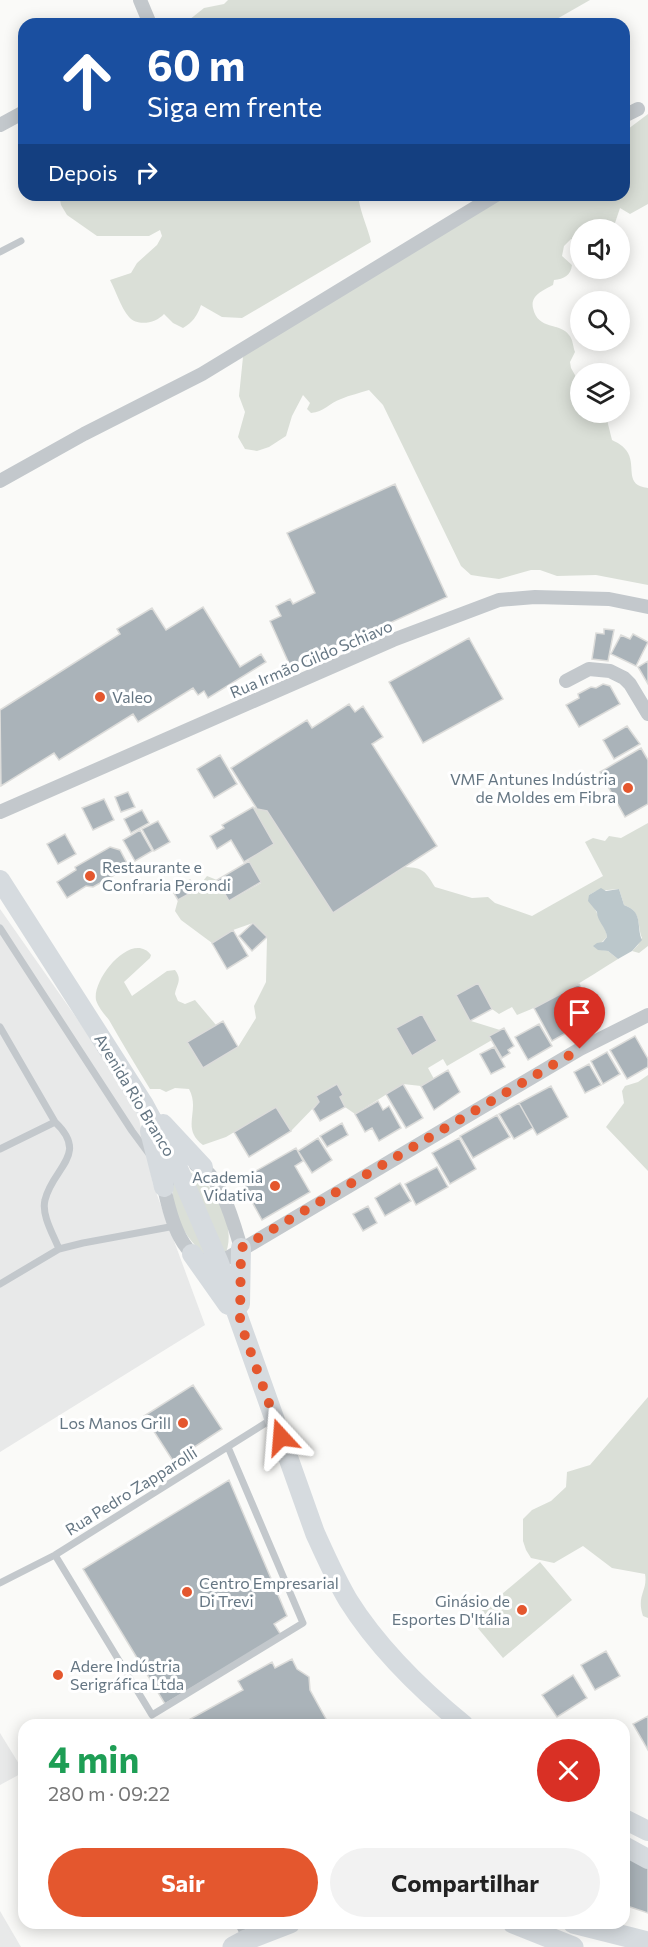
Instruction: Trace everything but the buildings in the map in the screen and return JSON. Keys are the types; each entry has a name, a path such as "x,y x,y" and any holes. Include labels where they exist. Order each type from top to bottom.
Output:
{"main road":[{"name":"Avenida Rio Branco","path":"0,880 144,1105"},
{"path":"144,1105 168,1166 164,1187"},
{"path":"144,1105 203,1167"},
{"name":"Avenida Rio Branco","path":"168,1166 219,1263 315,1533 331,1569 348,1600 375,1638 426,1694 457,1719"},
{"path":"240,1322 241,1248"},
{"path":"192,1254 240,1322"},
{"path":"630,1822 648,1831"},
{"path":"630,1849 648,1859"},
{"path":"239,1937 268,1929"},
{"path":"528,1929 573,1947"},
{"path":"597,1929 648,1942"}],"street":[{"path":"140,0 148,18"},
{"path":"630,113 638,109"},
{"path":"0,125 18,115"},
{"path":"0,481 84,434 202,374 486,201"},
{"name":"Rua Irmão Gildo Schiavo","path":"0,812 393,640 499,600 535,597 609,599 648,607"},
{"path":"566,681 589,669 610,671 630,684 648,714"},
{"path":"164,1187 175,1226 192,1254 207,1264 219,1263 580,1049 648,1015"},
{"path":"168,1166 192,1163 203,1167 225,1201 241,1248"}],"lane":[{"path":"0,252 21,241"},
{"path":"0,928 132,1131 168,1166"},
{"path":"0,1027 55,1122 66,1132 69,1140 70,1150 67,1160 44,1202 46,1217 59,1249"},
{"path":"0,1149 55,1122"},
{"path":"0,1284 59,1249 175,1226"},
{"name":"Rua Pedro Zapparolli","path":"1,1580 55,1555 274,1418"},
{"path":"55,1555 152,1715 303,1623 228,1447"}],"shaded area":[{"path":"228,0 590,0 558,18 192,18 204,8 224,4"},
{"path":"648,114 648,204 630,214 620,208 616,219 570,219 570,240 564,246 562,256 570,263 569,274 554,280 553,285 536,296 533,308 539,320 569,335 570,351 575,351 570,362 570,423 608,423 612,440 628,453 633,480 648,488 648,585 596,575 557,576 540,570 531,570 499,579 471,575 461,566 383,405 369,390 311,413 307,409 310,403 303,395 292,416 286,436 269,447 257,451 245,449 238,437 245,412 239,396 243,357 261,339 495,201 630,201 630,128"},
{"path":"60,201 359,201 371,242 242,318 222,317 201,305 194,318 183,328 173,323 164,314 152,322 142,323 133,320 126,313 110,280 131,273 137,263 157,245 162,236 160,230 149,236 97,236 67,215"},
{"path":"253,807 267,811 333,913 405,867 423,871 435,887 472,898 488,897 495,903 532,916 603,876 585,842 593,838 605,841 609,836 621,838 648,823 648,946 639,953 632,951 642,938 638,919 634,911 624,905 619,889 596,891 589,895 606,932 607,937 601,943 602,950 608,951 618,959 556,996 517,1015 512,1007 499,1014 456,995 471,1021 500,1030 490,1036 492,1040 447,1066 443,1059 428,1068 434,1079 421,1086 403,1084 355,1114 345,1107 340,1097 343,1095 336,1084 316,1096 319,1102 291,1131 276,1107 226,1137 203,1145 196,1139 193,1132 193,1105 189,1089 175,1088 166,1092 160,1089 150,1089 98,1005 96,991 100,981 115,960 134,949 143,949 151,955 150,958 124,982 132,996 167,971 175,970 179,977 175,994 178,1001 185,1004 195,1000 216,1025 187,1042 202,1067 238,1047 256,1018 254,1006 266,982 267,937 253,923 233,930 212,943 181,920 175,911 178,900 196,890 207,876 217,880 229,901 261,883 248,859 274,844"},
{"path":"601,888 606,891 619,889 624,905 634,912 638,920 642,940 632,951 618,959 608,951 598,950 593,946 603,942 607,937 597,912 588,901 589,895"},
{"path":"0,909 106,1060 138,1114 153,1184 205,1325 0,1452"},
{"path":"648,1075 648,1171 606,1127 624,1103 622,1091 625,1086 638,1082"},
{"path":"186,1171 207,1184 222,1207 229,1233 224,1257"},
{"path":"174,1175 211,1261 193,1243 180,1223 173,1200"},
{"path":"648,1397 648,1618 643,1616 641,1609 645,1574 612,1568 583,1546 554,1563 531,1558 523,1541 523,1519 532,1510 551,1501 566,1487 567,1472 590,1465"},
{"name":"Ginásio de Esportes D'Itália","path":"540,1562 572,1600 503,1658 471,1620"},
{"path":"0,1733 18,1762 18,1775 0,1785"},
{"path":"0,1911 21,1947 0,1947"}],"place":[{"name":"Valeo","path":"100,697"},
{"name":"VMF Antunes Indústria de Moldes em Fibra","path":"628,788"},
{"name":"Restaurante e Confraria Perondi","path":"90,876"},
{"name":"Academia Vidativa","path":"275,1186"},
{"name":"Los Manos Grill","path":"183,1423"},
{"name":"Centro Empresarial Di Trevi","path":"187,1592"},
{"name":"Ginásio de Esportes D'Itália","path":"522,1610"},
{"name":"Adere Indústria Serigráfica Ltda","path":"58,1675"}],"route":[{"path":"281,1437 240,1322 241,1248 580,1049"}]}
